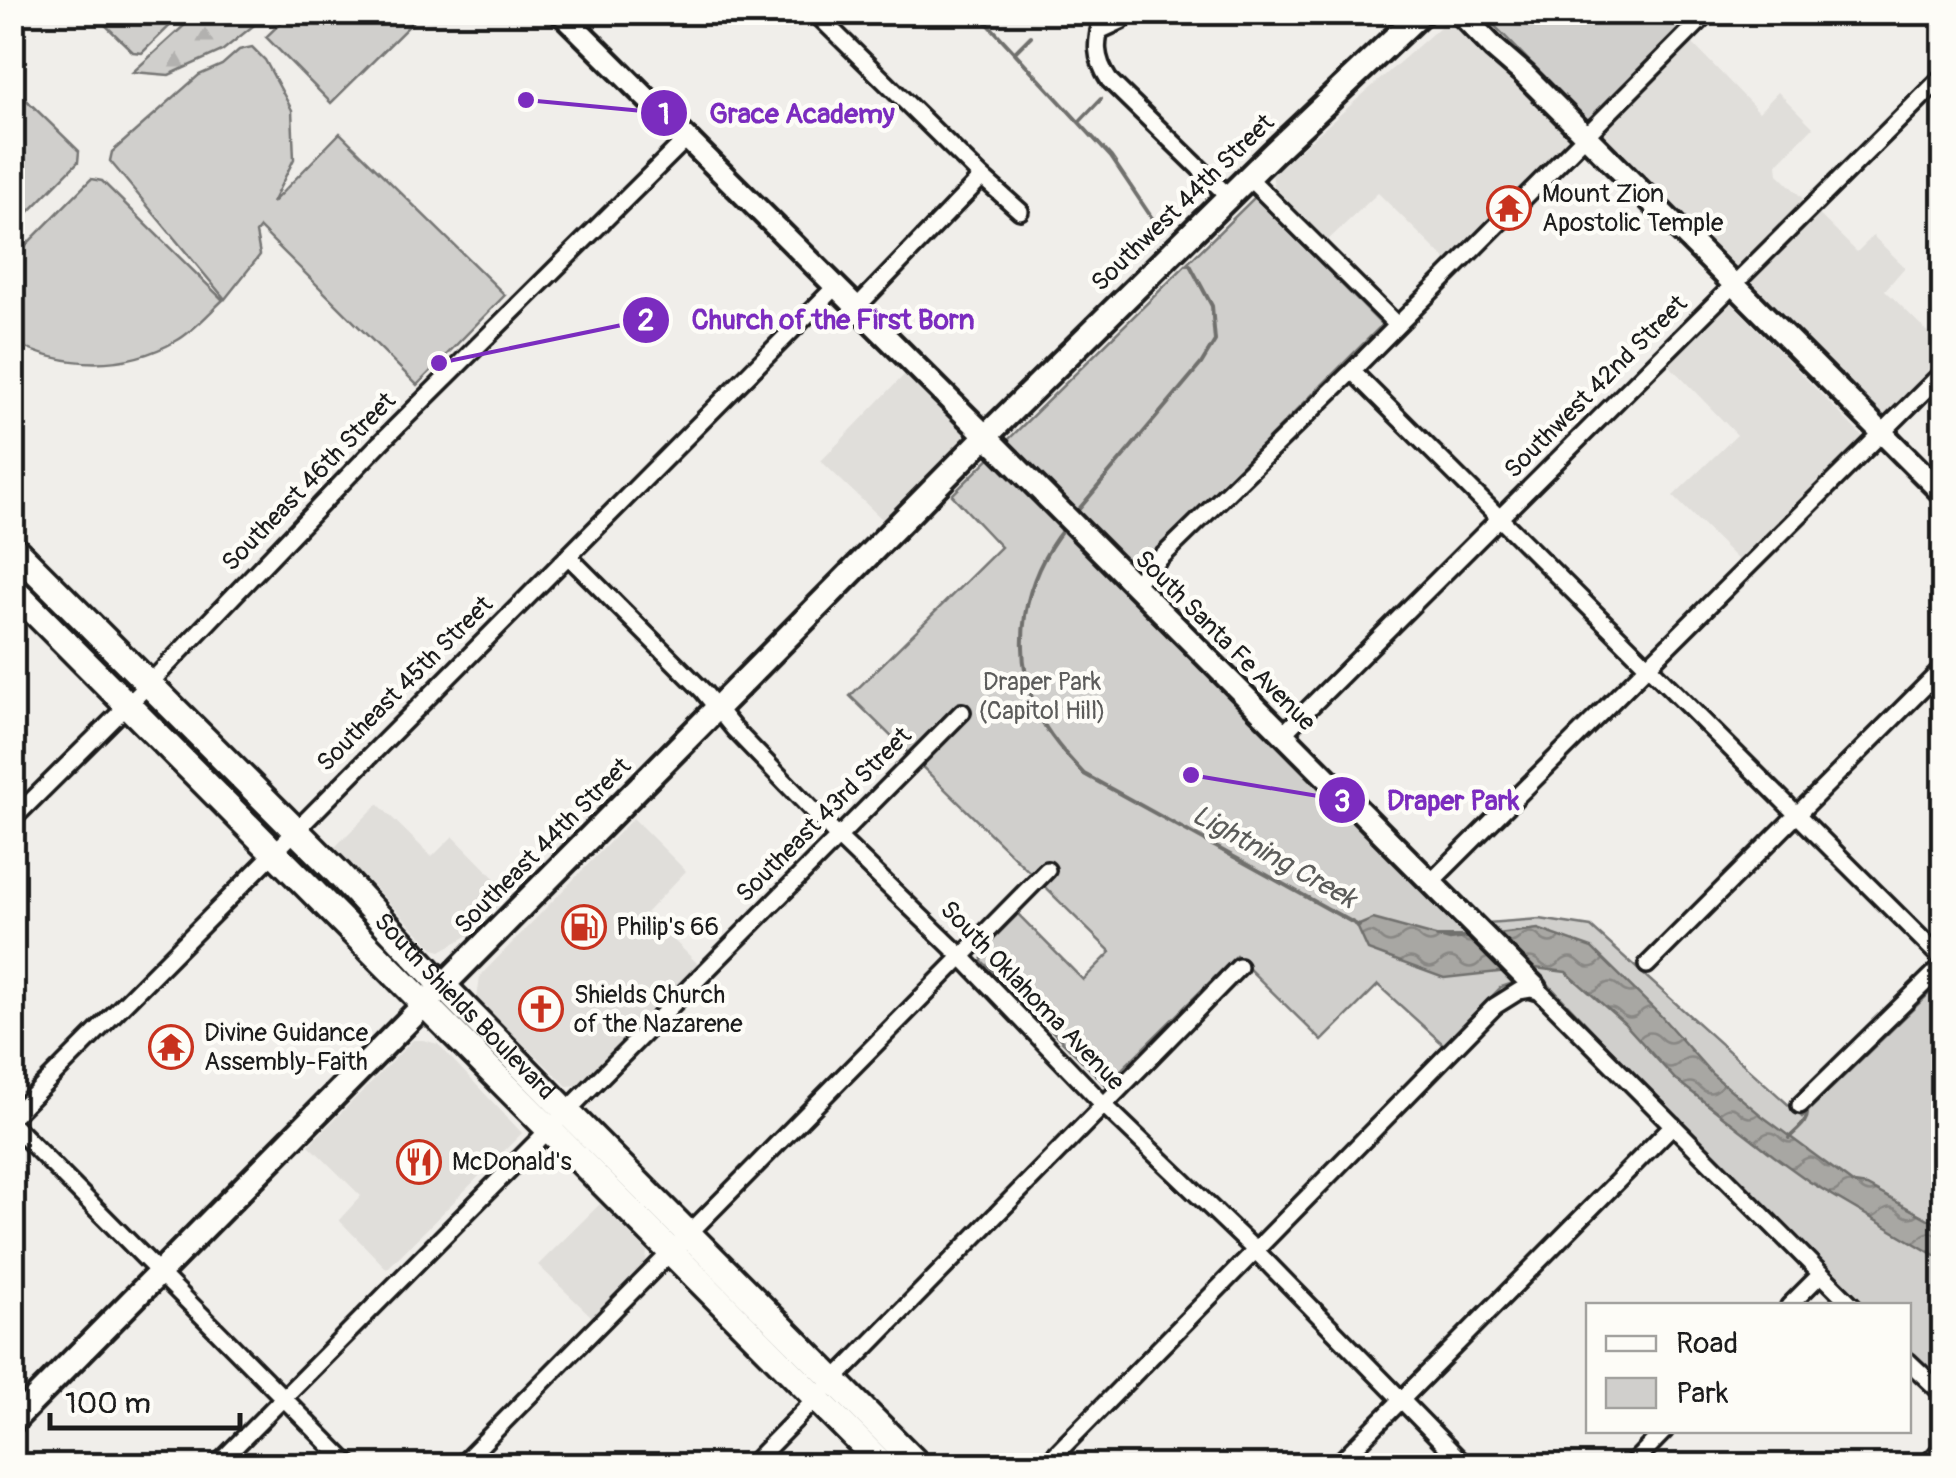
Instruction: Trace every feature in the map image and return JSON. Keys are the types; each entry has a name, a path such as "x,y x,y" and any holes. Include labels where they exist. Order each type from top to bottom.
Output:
{"main road":[{"name":"Southwest 44th Street","path":"986,436 1228,196 1422,12"},
{"name":"Southeast 44th Street","path":"12,1422 986,436"},
{"name":"South Shields Boulevard","path":"12,546 295,831 434,996"},
{"name":"South Shields Boulevard","path":"12,589 274,852 434,996 825,1389 919,1466"},
{"name":"South Shields Boulevard","path":"825,1389 884,1466"}],"street":[{"name":"South Santa Fe Avenue","path":"560,12 1850,1303"},
{"path":"814,12 1020,211"},
{"path":"1103,12 1097,58 1108,80 1228,196"},
{"path":"1099,31 1132,12"},
{"path":"1459,12 1944,496"},
{"path":"1133,586 1709,12"},
{"name":"Southwest 42nd Street","path":"1284,734 1944,75"},
{"name":"Southeast 46th Street","path":"12,820 149,684 380,443 686,139"},
{"path":"856,308 982,177"},
{"path":"1248,177 1396,324"},
{"name":"Southeast 45th Street","path":"12,1120 835,287"},
{"path":"1352,370 1944,962 1800,1105"},
{"path":"1431,882 1944,371"},
{"name":"South Oklahoma Avenue","path":"568,556 703,691 734,729 838,836 962,957 1105,1106 1256,1250 1466,1466"},
{"path":"1648,965 1944,667"},
{"name":"Southeast 43rd Street","path":"216,1466 962,712"},
{"path":"460,1466 1047,870"},
{"path":"750,1466 1239,967"},
{"path":"1044,1466 1495,1006 1519,991 1536,988"},
{"path":"12,1120 351,1466"},
{"path":"1336,1466 1673,1125"},
{"path":"1792,1303 1821,1274"},
{"path":"1911,1363 1944,1395"},
{"path":"1630,1466 1662,1433"},
{"path":"1925,1466 1944,1446"}],"shaded area":[{"path":"1449,19 1569,139 1448,262 1378,193 1327,241 1274,186 1272,174"},
{"path":"1692,43 1759,112 1778,92 1813,127 1777,164 1778,174 1857,252 1873,236 1905,267 1885,290 1943,347 1943,359 1882,419 1601,136"},
{"path":"1732,303 1863,437 1740,562 1673,496 1737,435 1668,364"},
{"path":"907,372 968,432 883,520 821,461"},
{"path":"378,804 432,857 453,836 510,894 469,935 441,951 434,949 335,847"},
{"path":"633,818 686,871 646,913 699,965 580,1085 567,1086 477,999 480,976"},
{"path":"413,1040 438,1044 522,1133 387,1269 339,1220 361,1196 309,1145"},
{"path":"600,1204 647,1251 646,1263 592,1317 538,1265"}],"green space":[{"path":"199,12 269,13 222,51 169,75 133,72"},
{"path":"291,12 422,13 331,103 266,37"},
{"path":"93,13 183,13 142,53 133,52"},
{"path":"1482,13 1700,13 1587,120"},
{"path":"252,47 265,60 292,110 294,159 272,203 340,133 505,295 417,385 260,228 256,233 260,255 225,299 110,161 112,152 199,75 222,65 239,50"},
{"path":"13,87 79,151 78,162 13,228"},
{"path":"91,179 102,181 223,300 182,337 156,350 116,361 74,361 13,342 13,258"},
{"name":"Draper Park (Capitol Hill)","path":"1255,197 1382,325 1122,585 1460,925 1540,919 1591,927 1802,1117 1943,980 1943,1385 1911,1352 1911,1303 1862,1303 1547,983 1516,982 1501,987 1444,1045 1378,985 1322,1041 1236,956 1106,1085 982,961 984,948 1018,914 1083,980 1111,952 850,696 1001,547 952,495"}],"water":[{"path":"1373,919 1450,940 1538,929 1592,948 1660,1015 1712,1074 1762,1116 1854,1184 1867,1186 1943,1227 1943,1260 1810,1182 1774,1156 1675,1079 1624,1023 1566,972 1535,968 1444,978 1368,950 1357,926"}],"waterway":[{"name":"Lightning Creek","path":"977,12 1111,157 1160,230"},
{"path":"1014,53 1031,36"},
{"path":"1080,121 1101,99"},
{"name":"Lightning Creek","path":"1074,515 1201,364 1215,341 1212,306 1190,265"},
{"name":"Lightning Creek","path":"1065,527 1039,569 1025,615 1023,639 1029,687 1052,736 1084,774 1359,926"},
{"name":"Lightning Creek","path":"1437,937 1473,937"},
{"path":"1789,1138 1804,1122 1807,1110"}],"place":[{"name":"Grace Academy","path":"526,100"},
{"name":"Mount Zion Apostolic Temple","path":"1509,208"},
{"name":"Church of the First Born","path":"439,363"},
{"name":"Draper Park","path":"1191,775"},
{"name":"Philip's 66","path":"584,927"},
{"name":"Shields Church of the Nazarene","path":"541,1009"},
{"name":"Divine Guidance Assembly-Faith","path":"171,1047"},
{"name":"McDonald's","path":"419,1162"}]}
